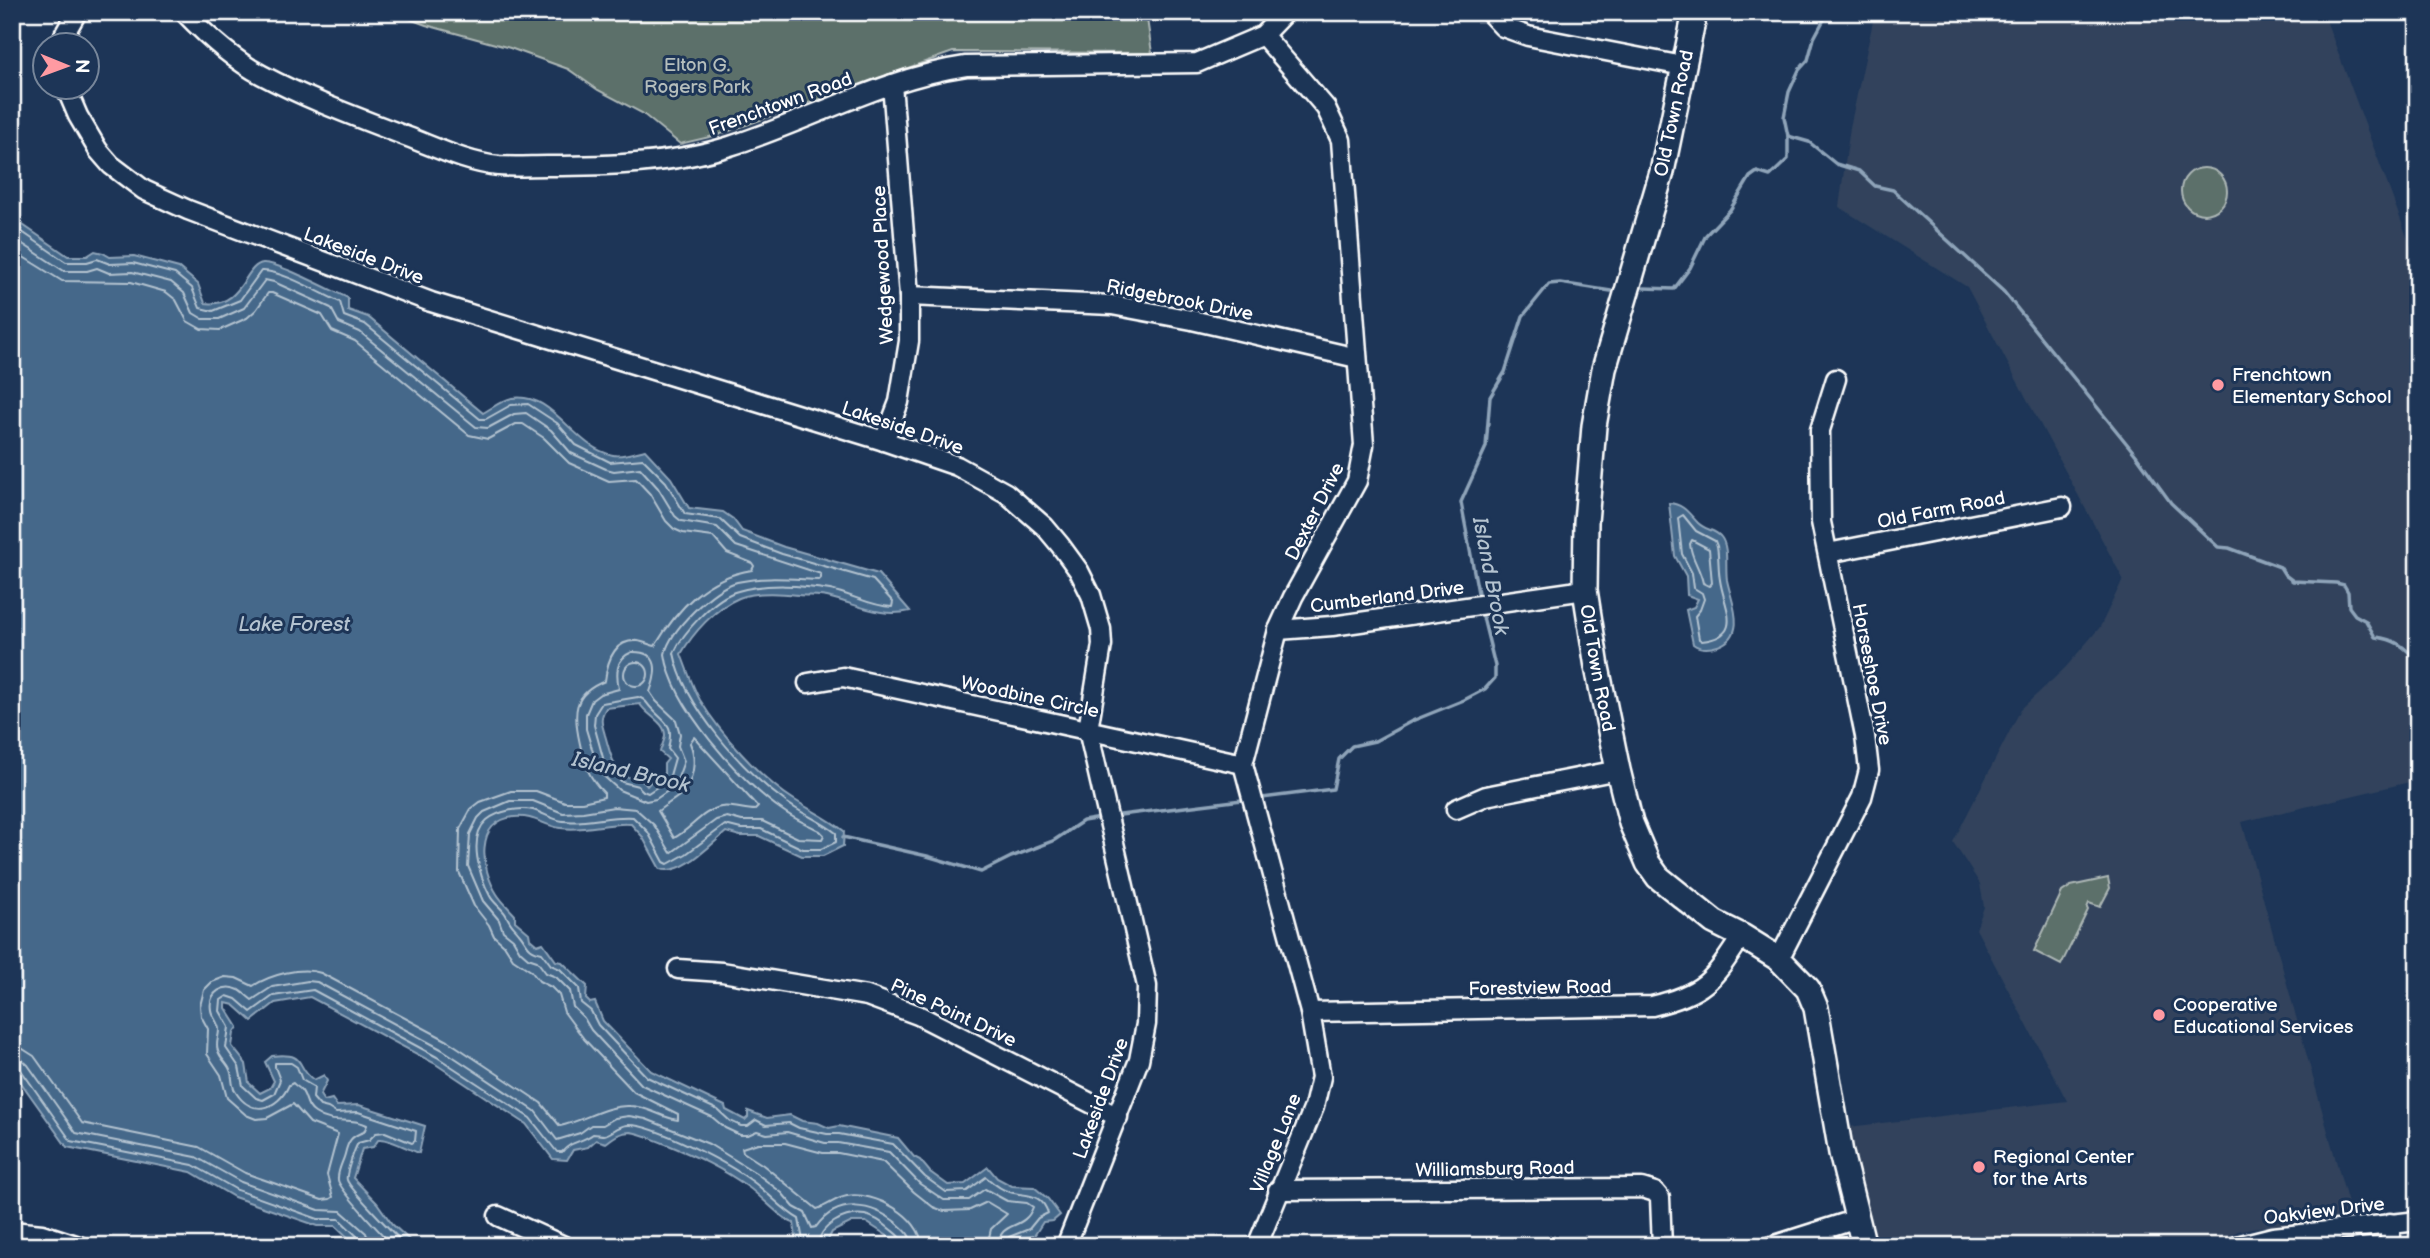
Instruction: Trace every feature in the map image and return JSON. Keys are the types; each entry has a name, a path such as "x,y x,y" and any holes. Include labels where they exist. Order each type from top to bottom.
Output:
{"main road":[{"name":"Old Town Road","path":"1695,12 1659,183 1604,369 1594,426 1589,481 1585,590 1618,770 1631,823 1648,863 1658,877 1714,922 1779,959 1808,989 1816,1008 1841,1153 1864,1246"}],"street":[{"path":"66,32 77,12"},
{"name":"Frenchtown Road","path":"184,12 210,37 261,75 331,108 468,159 498,166 580,166 697,154 731,145 892,84 948,68 1197,63 1264,35 1285,12"},
{"path":"1489,12 1503,27 1528,36 1683,66"},
{"name":"Dexter Drive","path":"1242,764 1278,630 1293,597 1357,481 1364,445 1345,159 1341,140 1335,123 1325,108 1264,35"},
{"name":"Wedgewood Place","path":"884,441 899,402 909,341 909,296 892,84"},
{"name":"Lakeside Drive","path":"72,102 98,150 111,165 144,190 362,277 455,310 884,441 957,466 1006,493 1045,527 1079,571 1091,595 1101,629 1101,658 1088,730 1147,986 1143,1044 1118,1117 1066,1246"},
{"name":"Ridgebrook Drive","path":"909,296 1112,305 1192,320 1357,358"},
{"name":"Horseshoe Drive","path":"1779,959 1862,797 1869,770 1866,736 1821,522 1820,430 1836,379"},
{"name":"Old Farm Road","path":"1828,553 2062,507"},
{"name":"Cumberland Drive","path":"1278,630 1332,626 1585,590"},
{"name":"Woodbine Circle","path":"808,683 843,677 1242,764"},
{"path":"1242,764 1310,1012"},
{"path":"1456,809 1486,796 1618,770"},
{"name":"Forestview Road","path":"1310,1012 1653,1006 1681,999 1706,985 1718,973 1742,936"},
{"name":"Pine Point Drive","path":"678,969 722,972 867,996 918,1015 1118,1117"},
{"name":"Village Lane","path":"1257,1246 1319,1090 1321,1077 1310,1012"},
{"name":"Williamsburg Road","path":"1278,1190 1642,1188 1655,1192 1660,1198 1662,1246"},
{"path":"498,1216 564,1246"},
{"path":"1772,1246 1857,1219"},
{"name":"Oakview Drive","path":"2237,1246 2280,1236 2418,1221"},
{"path":"2390,1223 2390,1246"},
{"path":"12,1231 42,1234 79,1246"}],"shaded area":[{"name":"Frenchtown Elementary School","path":"1875,12 2323,12 2418,266 2418,780 2242,822 2352,1218 2252,1228 2238,1231 2211,1246 1874,1246 1848,1127 2067,1101 1976,929 1984,907 1980,884 1953,842 2021,709 2065,668 2100,627 2123,579 1967,287 1839,207 1850,127"}],"green space":[{"name":"Elton G. Rogers Park","path":"391,12 1146,12 1152,53 953,52 718,135 680,144 642,113 598,90 568,69 510,48 426,25"},
{"path":"2204,168 2220,175 2227,191 2220,207 2204,214 2188,207 2181,191 2188,175"},
{"path":"2108,878 2110,888 2100,907 2089,903 2061,965 2034,951 2062,892 2071,886"}],"water":[{"name":"Lake Forest","path":"12,213 20,223 68,256 87,256 95,251 110,257 134,256 179,268 198,284 205,303 218,303 227,299 257,265 270,264 292,272 348,298 348,310 368,317 483,413 512,398 527,398 540,403 599,450 613,455 625,455 645,450 671,478 689,508 723,512 733,519 742,531 784,547 878,574 910,611 880,612 823,596 753,594 730,602 713,615 681,654 700,700 730,740 754,767 780,790 844,831 843,846 823,856 802,856 759,836 740,836 726,832 686,864 668,870 660,869 642,836 631,824 570,829 514,817 501,820 492,827 487,837 484,848 487,872 497,894 515,915 515,921 529,933 530,939 537,945 543,943 556,961 562,962 587,986 586,999 590,1003 595,1002 603,1021 651,1071 725,1106 726,1110 745,1120 748,1111 767,1118 790,1115 829,1128 839,1126 898,1138 914,1157 948,1185 965,1184 988,1167 997,1178 1012,1186 1034,1187 1060,1215 1053,1221 1043,1222 1034,1236 1018,1240 1009,1246 903,1246 866,1222 852,1222 832,1232 825,1246 797,1246 794,1223 784,1218 738,1180 677,1149 643,1135 626,1132 606,1143 596,1140 588,1147 573,1150 567,1160 553,1159 526,1124 434,1063 310,997 275,1003 252,1021 234,1005 226,1003 226,1008 238,1027 232,1046 246,1064 249,1083 260,1093 270,1088 274,1081 265,1062 272,1056 291,1056 296,1058 314,1080 324,1075 327,1081 320,1095 324,1101 332,1099 337,1106 359,1105 425,1126 419,1153 379,1139 373,1147 362,1149 353,1178 377,1203 392,1224 416,1246 357,1246 336,1226 318,1226 234,1197 191,1172 67,1147 12,1070","holes":["640,704 664,730 665,737 660,752 668,759 664,764 664,774 653,779 647,786 641,779 632,778 619,771 612,758 602,721 606,708"]},
{"path":"1669,503 1682,507 1723,541 1736,626 1727,641 1718,646 1705,648 1693,644 1686,610 1694,607 1698,599 1687,595 1686,576 1675,556"}],"waterway":[{"name":"Island Brook","path":"1644,288 1674,289 1690,268 1706,235 1730,210 1750,177 1757,172 1770,176 1788,159 1788,136 1784,117 1789,92 1799,70 1808,60 1814,38 1828,12"},
{"path":"1788,136 1809,142 1836,164 1859,171 1875,186 1893,190 2004,292 2136,455 2171,503 2218,547 2229,548 2280,567 2293,581 2344,585 2348,592 2349,607 2355,615 2366,621 2375,637 2400,645 2418,662"},
{"name":"Island Brook","path":"1479,598 1461,502 1486,447 1490,397 1505,372 1523,316 1549,284 1560,283 1611,291"},
{"name":"Island Brook","path":"1262,798 1333,789 1339,759 1352,746 1375,741 1412,721 1485,689 1495,678 1495,666 1481,609"},
{"name":"Island Brook","path":"1112,816 1242,800"},
{"name":"Island Brook","path":"843,837 927,856 981,872 1053,841 1083,821 1101,818"}],"place":[{"name":"Frenchtown Elementary School","path":"2218,385"},
{"name":"Cooperative Educational Services","path":"2159,1015"},
{"name":"Regional Center for the Arts","path":"1979,1167"}]}
